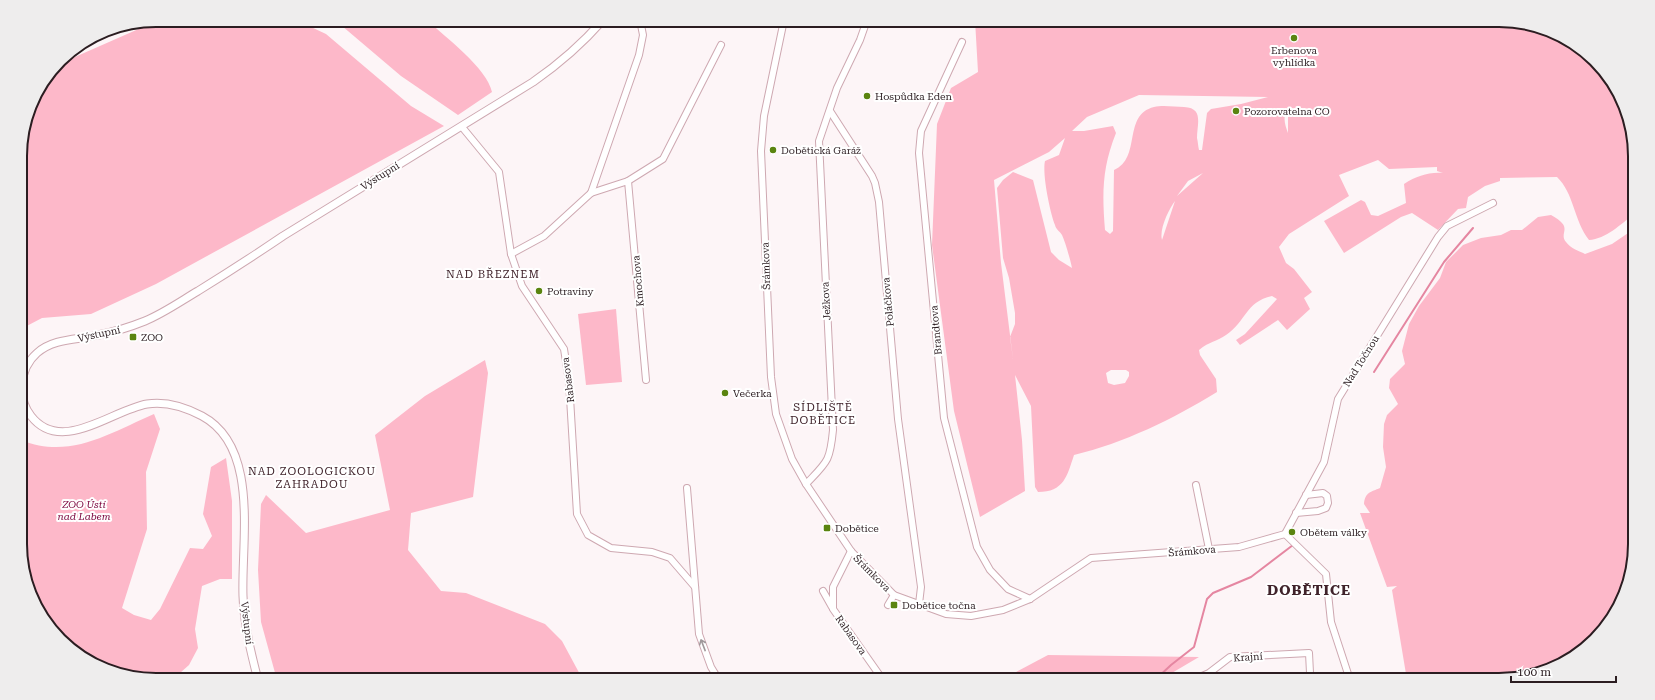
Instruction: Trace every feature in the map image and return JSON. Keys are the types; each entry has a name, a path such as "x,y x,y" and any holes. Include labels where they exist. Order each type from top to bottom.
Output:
{"street":[{"name":"Výstupní","path":"27,370 34,356 42,348 55,343 99,335 130,327 154,316 244,263 283,236 533,82 559,64 597,27"},
{"path":"591,193 639,55 643,35 641,27"},
{"name":"Šrámkova","path":"783,27 764,116 761,151 770,362 776,414 792,459 806,484 851,551 894,595 946,614 971,616 1003,610 1030,599 1091,558 1239,546 1285,534"},
{"path":"830,111 836,88 860,40 865,27"},
{"name":"Brandtova","path":"962,42 921,131 919,153 944,418 977,547 990,570 1008,589 1030,599"},
{"path":"511,254 544,236 591,193 628,181 663,159 721,45"},
{"name":"Ježkova","path":"806,484 827,462 831,451 833,430 818,141 830,111"},
{"name":"Poláčkova","path":"830,111 875,183 879,202 898,419 921,586 919,604"},
{"name":"Rabasova","path":"462,127 499,172 511,254 522,286 564,349 569,380 578,514 588,535 611,548 652,552 670,558 695,586"},
{"name":"Kmochova","path":"628,181 646,380"},
{"name":"Nad Točnou","path":"1285,534 1324,462 1338,399 1438,237 1448,226 1493,203"},
{"name":"Výstupní","path":"27,411 34,419 45,427 68,433 128,410 158,403 192,411 207,418 217,426 228,441 239,466 243,486 243,598 250,651 256,673"},
{"path":"1196,485 1209,549"},
{"path":"687,488 699,634 715,673"},
{"path":"1296,513 1318,511 1326,508 1328,503 1327,496 1323,493 1306,495"},
{"path":"1285,534 1326,574 1331,622 1348,673"},
{"name":"Rabasova","path":"833,609 833,587 851,551"},
{"name":"Rabasova","path":"822,591 877,673"},
{"path":"888,605 894,595"},
{"name":"Krajní","path":"1209,673 1230,657 1309,654 1310,673"}],"green space":[{"path":"311,27 326,34 411,106 444,126 156,284 91,314 42,318 27,326 28,139 31,123 40,99 59,71 72,58 141,28"},
{"path":"343,27 435,27 474,63 489,83 492,92 458,115 401,76"},
{"path":"975,27 1499,27 1524,29 1563,44 1577,54 1590,65 1611,92 1624,123 1627,139 1628,219 1607,234 1589,240 1580,224 1567,191 1557,177 1500,178 1500,181 1485,186 1468,197 1466,208 1458,209 1438,230 1412,213 1401,217 1344,253 1324,221 1361,200 1365,202 1371,215 1378,216 1406,203 1404,184 1423,175 1443,173 1437,171 1437,167 1389,169 1378,160 1339,175 1349,196 1289,234 1279,247 1286,263 1294,269 1312,292 1304,298 1310,309 1287,330 1278,320 1240,345 1236,340 1245,334 1277,299 1272,296 1263,299 1251,308 1233,330 1199,350 1200,355 1216,379 1217,392 1166,421 1130,437 1074,455 1069,470 1059,486 1047,491 1038,492 1035,487 1031,406 1015,375 1022,440 1025,491 980,517 954,411 932,245 937,124 951,88 978,72","holes":["1139,95 1268,97 1241,104 1211,109 1207,113 1202,150 1199,150 1197,138 1198,118 1194,110 1184,107 1161,106 1154,107 1144,112 1138,119 1135,127 1128,156 1122,164 1114,170 1113,231 1110,234 1105,230 1103,192 1108,158 1116,133 1113,126 1084,131 1072,131 1087,117","1288,109 1288,133 1285,121 1285,115","1065,138 1059,155 1045,161 1044,167 1047,193 1053,219 1056,228 1063,238 1072,268 1059,260 1051,252 1033,180 1013,172 1003,180 997,188 1003,258 1009,278 1015,313 1015,324 1010,337 1001,263 994,180 1049,152","1203,173 1177,196 1188,181","1175,201 1162,240 1161,235 1163,225","1111,370 1126,370 1129,372 1129,376 1125,383 1114,385 1108,383 1106,373"]},
{"path":"1551,215 1558,219 1564,227 1564,239 1570,246 1585,254 1612,244 1628,233 1628,552 1626,569 1611,608 1596,629 1584,641 1556,660 1524,671 1507,673 1406,673 1392,590 1397,586 1387,587 1360,513 1370,513 1364,504 1366,497 1369,493 1380,488 1386,467 1383,447 1384,424 1387,415 1398,404 1389,388 1390,379 1405,364 1402,351 1409,324 1419,306 1440,278 1446,262 1463,245 1481,238 1501,235 1511,230 1522,230 1538,217"},
{"path":"616,309 622,382 586,385 578,314"},
{"path":"485,360 488,373 473,497 411,513 408,550 441,591 466,593 545,624 562,641 579,673 275,673 261,622 258,570 261,504 266,495 306,533 390,510 375,435 425,396"},
{"name":"ZOO Ústí nad Labem","path":"154,414 160,429 146,472 147,529 122,608 134,615 151,620 160,609 190,548 203,549 212,536 203,514 211,467 226,458 232,501 232,579 220,579 202,586 195,629 198,648 189,665 180,673 148,673 131,671 92,656 65,635 54,622 44,608 31,577 27,544 27,442 56,447 73,446 106,436"},
{"path":"1048,655 1199,657 1172,673 1014,673"}],"waterway":[{"path":"1374,372 1444,262 1473,228"},
{"path":"1162,673 1194,647 1207,599 1213,593 1251,577 1293,545"}],"place":[{"name":"Erbenova vyhlídka","path":"1294,38"},
{"name":"Hospůdka Eden","path":"867,96"},
{"name":"Pozorovatelna CO","path":"1236,111"},
{"name":"Dobětická Garáž","path":"773,150"},
{"name":"Potraviny","path":"539,291"},
{"name":"ZOO","path":"133,337"},
{"name":"Večerka","path":"725,393"},
{"name":"Dobětice","path":"827,528"},
{"name":"Obětem války","path":"1292,532"},
{"name":"Dobětice točna","path":"894,605"}],"district":[{"name":"NAD BŘEZNEM","path":"493,274"},
{"name":"SÍDLIŠTĚ DOBĚTICE","path":"823,413"},
{"name":"NAD ZOOLOGICKOU ZAHRADOU","path":"312,477"},
{"name":"DOBĚTICE","path":"1309,590"}]}
